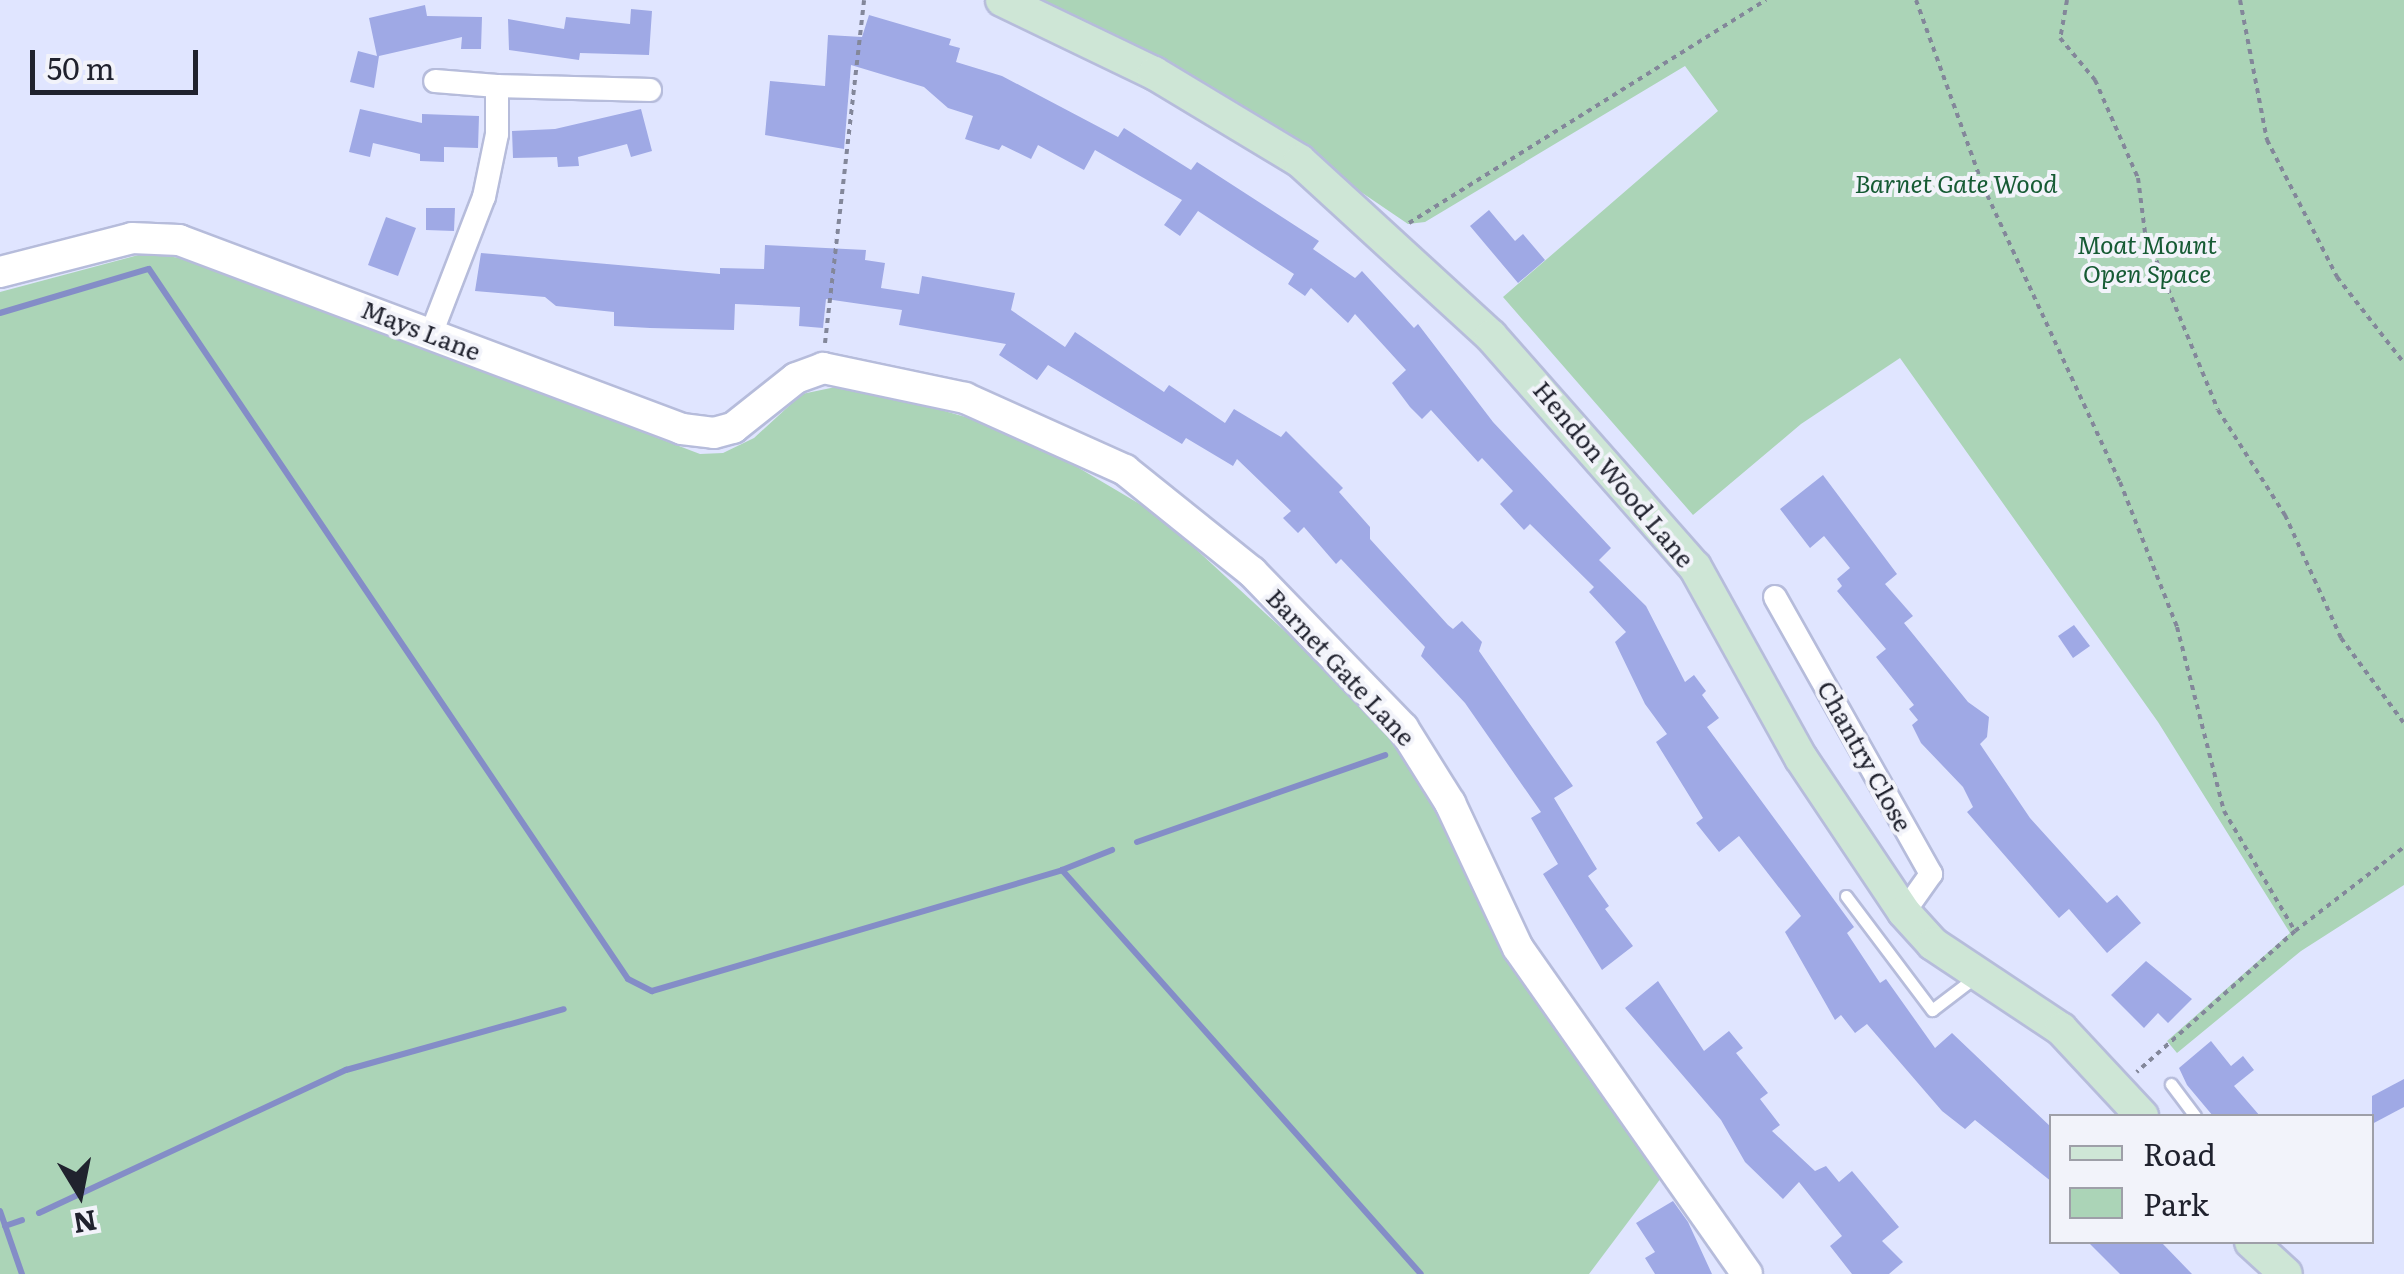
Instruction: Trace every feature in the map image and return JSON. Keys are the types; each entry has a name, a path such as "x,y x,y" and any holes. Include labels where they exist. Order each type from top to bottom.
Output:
{"main road":[{"name":"Hendon Wood Lane","path":"1002,0 1223,112 1300,160 1389,237 1541,387 1695,567 1801,758 1904,912 1932,944 2062,1029 2140,1114"},
{"path":"2253,1244 2286,1274"}],"street":[{"path":"435,81 650,90"},
{"path":"431,334 496,163 497,86"},
{"name":"Mays Lane","path":"0,272 132,238 180,240 653,420 702,433 734,428 796,378 823,368"},
{"name":"Barnet Gate Lane","path":"823,368 965,398 1072,442 1125,470 1252,572 1403,728 1450,803 1518,948 1747,1274"},
{"name":"Chantry Close","path":"1775,597 1931,874 1904,912"}],"lane":[{"path":"1846,896 1932,1010 1980,974"},
{"path":"2171,1084 2194,1114"}],"path":[{"path":"823,368 864,0"},
{"path":"1389,237 1766,0"},
{"path":"1916,0 1983,186 2120,482 2177,626 2224,811 2295,930"},
{"path":"2067,0 2060,38 2095,80 2138,178 2145,233 2218,410 2285,514 2341,638 2404,723"},
{"path":"2240,0 2267,140 2337,277 2404,362"},
{"path":"2137,1071 2295,930 2404,847"}],"green space":[{"name":"Moat Mount Open Space","path":"1027,0 2404,0 2404,885 2301,951 2177,1053 2167,1041 2290,933 2158,722 1900,358 1801,424 1693,515 1503,297 1718,111 1685,66 1425,222 1408,224 1305,154"},
{"path":"146,253 187,259 700,454 723,453 754,438 802,394 850,384 1018,432 1160,516 1382,721 1440,804 1508,963 1661,1178 1589,1274 0,1274 0,292"}],"building":[{"path":"425,5 427,16 482,17 481,49 461,49 462,37 379,56 374,88 350,82 358,51 377,56 369,18"},
{"path":"631,9 652,11 649,55 580,53 579,60 509,50 508,19 564,29 566,17 630,24"},
{"path":"869,15 951,39 949,45 960,48 956,62 1002,76 1118,137 1124,128 1191,170 1197,162 1319,241 1313,249 1355,278 1362,271 1414,328 1418,324 1493,422 1611,548 1599,560 1646,606 1685,682 1694,675 1706,691 1702,695 1719,718 1707,727 1854,927 1847,933 1880,983 1886,979 1935,1048 1952,1033 2049,1125 2049,1180 1975,1120 1965,1129 1942,1111 1867,1024 1855,1033 1841,1015 1835,1020 1785,932 1801,916 1739,836 1719,852 1696,823 1703,818 1656,742 1667,734 1645,704 1615,642 1626,632 1589,592 1594,587 1530,524 1524,530 1500,504 1513,491 1482,458 1478,462 1431,410 1422,419 1410,407 1392,383 1406,370 1355,314 1348,323 1311,288 1305,296 1288,284 1294,274 1198,211 1180,236 1164,225 1182,200 1095,150 1084,170 1038,145 1031,159 1002,145 999,150 965,139 973,116 948,108 924,87 851,65 844,149 765,135 770,81 825,86 828,35 862,37"},
{"path":"360,109 422,123 422,114 479,116 478,148 444,147 444,162 420,161 420,154 373,143 370,157 349,152"},
{"path":"641,109 652,151 631,157 627,144 578,157 579,166 558,167 557,157 513,158 512,131 555,129"},
{"path":"426,208 455,208 454,231 426,230"},
{"path":"1489,210 1515,241 1523,234 1545,260 1518,283 1470,226"},
{"path":"386,217 416,228 398,276 368,265"},
{"path":"765,245 866,250 865,260 885,263 881,288 919,294 922,276 1015,293 1011,310 1065,347 1075,332 1164,392 1169,385 1225,423 1234,409 1281,437 1286,431 1343,488 1339,492 1370,527 1370,539 1448,625 1453,629 1462,621 1482,642 1479,651 1573,786 1554,798 1597,869 1588,876 1609,906 1605,909 1633,946 1602,970 1543,874 1558,864 1531,818 1541,812 1465,703 1421,656 1425,647 1341,559 1336,564 1304,527 1298,533 1283,518 1291,511 1237,459 1233,466 1186,438 1182,444 1048,365 1037,380 999,355 1006,344 899,325 902,310 826,299 823,328 799,326 800,307 735,304 734,330 650,328 614,326 614,312 556,306 545,297 475,291 481,253 720,274 720,268 764,269"},
{"path":"1823,475 1897,574 1885,584 1913,616 1904,623 1968,702 1989,717 1987,737 1980,744 2030,818 2107,903 2117,895 2141,923 2107,953 2069,909 2059,918 1967,812 1973,807 1963,787 1921,743 1912,725 1918,720 1909,709 1914,705 1876,657 1886,649 1837,591 1842,586 1837,579 1850,568 1824,536 1810,548 1780,509"},
{"path":"2074,625 2090,646 2073,658 2058,636"},
{"path":"2146,961 2192,999 2168,1023 2158,1013 2144,1028 2111,995"},
{"path":"1658,981 1704,1051 1729,1031 1743,1048 1736,1053 1768,1093 1760,1099 1780,1125 1772,1131 1815,1171 1826,1166 1839,1182 1852,1171 1899,1227 1882,1241 1903,1262 1889,1274 1852,1274 1830,1246 1842,1236 1799,1182 1783,1199 1745,1162 1721,1120 1625,1008"},
{"path":"2211,1041 2231,1066 2243,1056 2254,1070 2234,1086 2258,1114 2211,1114 2187,1085 2179,1068"},
{"path":"2404,1079 2404,1107 2374,1123 2372,1096"},
{"path":"1673,1201 1688,1222 1712,1274 1655,1274 1645,1258 1655,1252 1636,1223"},
{"path":"2090,1244 2163,1244 2192,1274 2120,1274"}],"waterway":[{"path":"0,313 149,269 628,979 652,991 1062,870 1421,1274"},
{"path":"1137,842 1385,755"},
{"path":"1062,870 1112,850"},
{"path":"39,1213 346,1070 564,1009"},
{"path":"0,1211 22,1274"},
{"path":"5,1226 22,1220"}],"park label":[{"name":"Barnet Gate Wood","path":"1956,183"}]}
